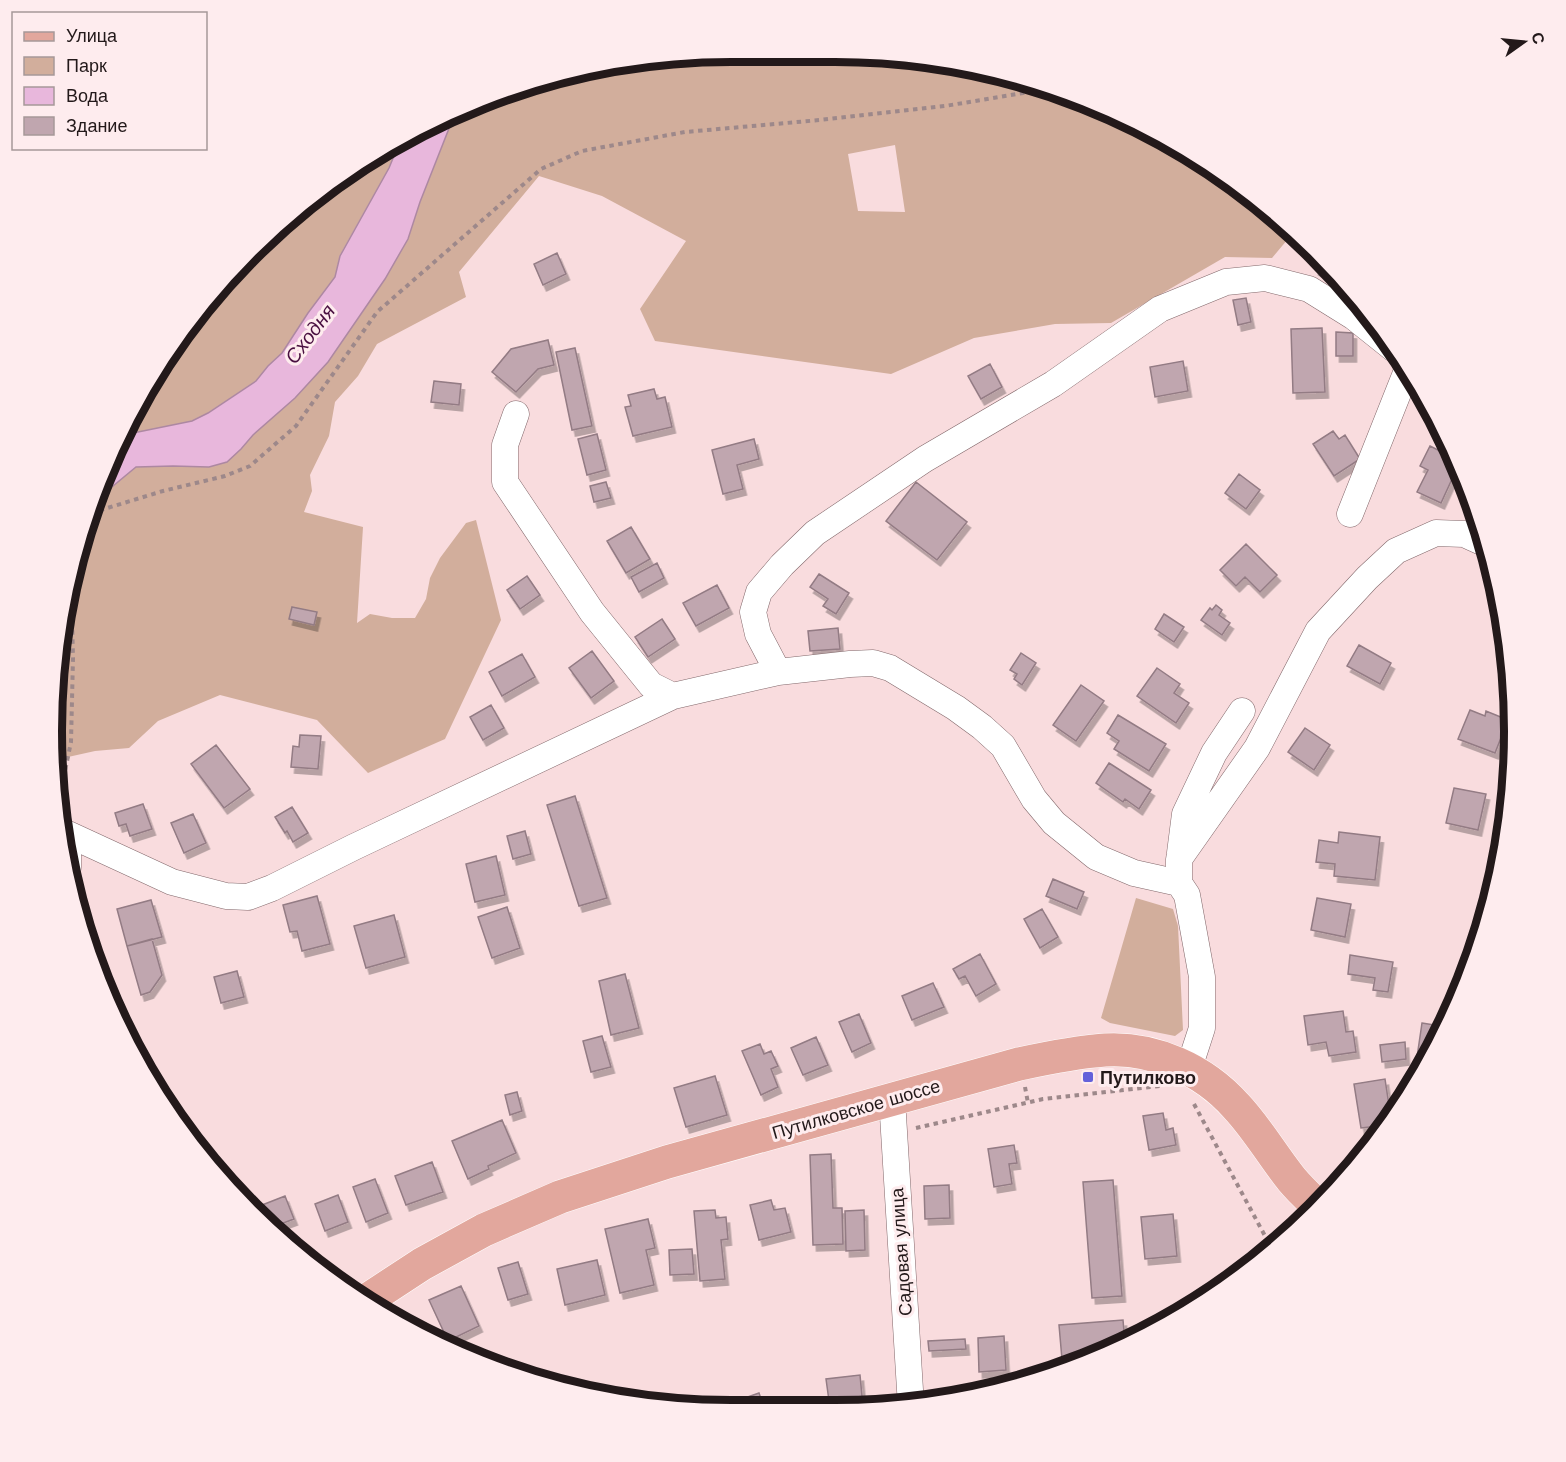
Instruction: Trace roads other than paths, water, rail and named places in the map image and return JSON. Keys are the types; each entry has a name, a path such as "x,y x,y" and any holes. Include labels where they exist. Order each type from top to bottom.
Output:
{"main road":[{"name":"Путилковское шоссе","path":"373,1296 422,1264 484,1230 560,1197 667,1162 1019,1064 1067,1054 1107,1050 1136,1052 1165,1059 1176,1077 1215,1085 1236,1105 1289,1176 1312,1200"}],"street":[{"path":"778,672 758,634 753,612 759,592 782,565 815,533 925,459 1053,384 1160,309 1226,282 1265,279 1309,290 1354,316 1371,330"},
{"path":"1350,514 1404,378"},
{"path":"516,414 505,445 505,482 592,612 651,685 673,696"},
{"path":"1179,871 1257,748 1318,632 1395,551 1437,533 1464,534 1476,540"},
{"path":"70,835 172,882 226,896 248,897 272,888 673,696 778,672 873,663 890,668 956,708 982,727 1003,746 1035,799 1054,823 1096,857 1134,873 1179,871"},
{"path":"1176,1077 1202,1028 1202,977 1187,895 1179,871 1185,814 1214,753 1242,711"},
{"name":"Садовая улица","path":"892,1099 910,1396"}],"water":[{"name":"Сходня","path":"453,122 420,202 408,239 385,279 328,362 295,398 253,435 227,462 209,467 136,467 106,491 132,432 192,421 208,413 256,381 282,353 335,277 340,256 396,151"}],"place":[{"name":"Путилково","path":"1088,1077"}]}
